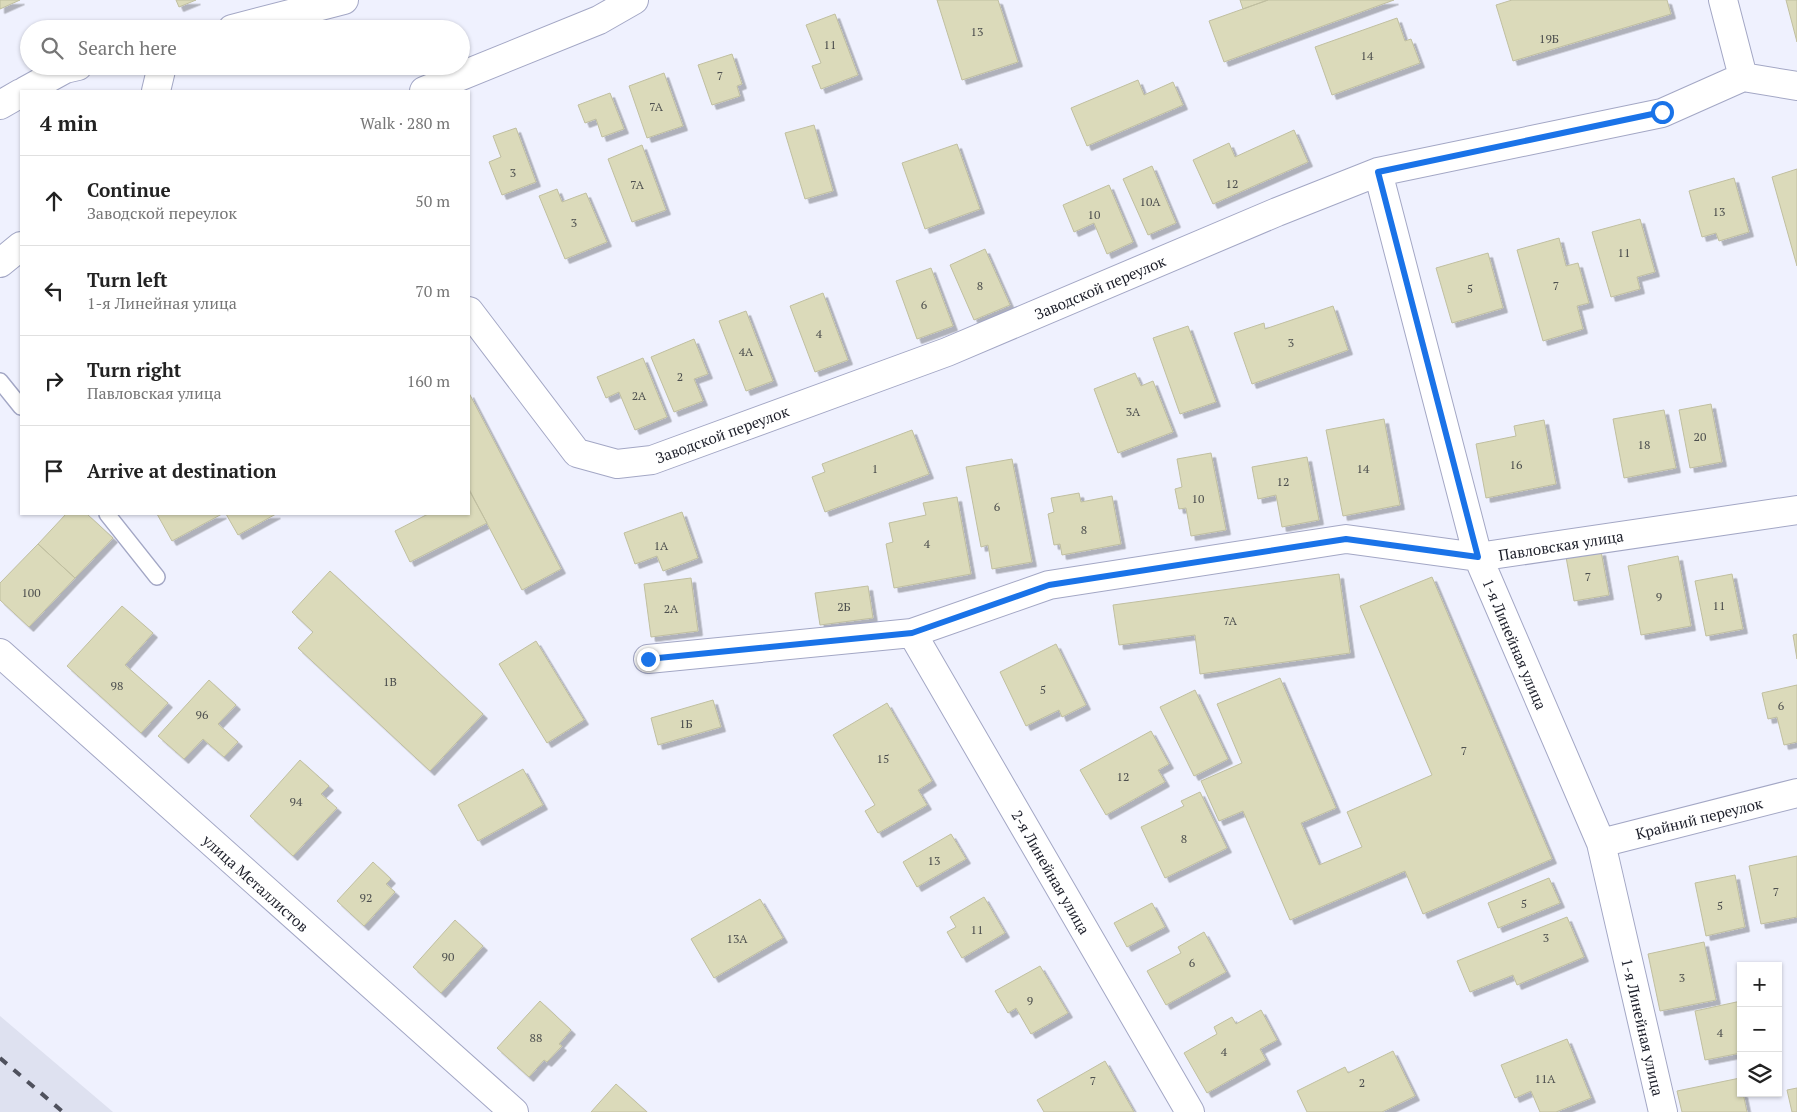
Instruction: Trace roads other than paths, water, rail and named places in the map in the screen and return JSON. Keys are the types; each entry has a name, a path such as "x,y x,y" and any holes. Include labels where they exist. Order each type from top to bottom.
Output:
{"street":[{"path":"267,20 344,0"},
{"path":"470,72 599,20 634,0"},
{"path":"1723,0 1743,77 1797,86"},
{"path":"27,90 54,75"},
{"path":"156,90 160,75"},
{"path":"426,90 463,75"},
{"name":"Заводской переулок","path":"470,312 577,453 617,464 652,460 947,352 1277,212 1378,172 1662,112 1743,77"},
{"path":"0,105 20,94"},
{"name":"1-я Линейная улица","path":"1378,172 1478,557 1600,843 1663,1112"},
{"path":"0,263 20,247"},
{"name":"Павловская улица","path":"648,659 912,633 1049,585 1346,539 1478,557 1797,510"},
{"name":"2-я Линейная улица","path":"912,633 1190,1112"},
{"name":"улица Металлистов","path":"0,653 514,1112"},
{"name":"Крайний переулок","path":"1600,843 1797,794"}],"lane":[{"path":"0,381 20,406"},
{"path":"108,515 157,576"}],"railway":[{"path":"0,1058 63,1112"}]}
